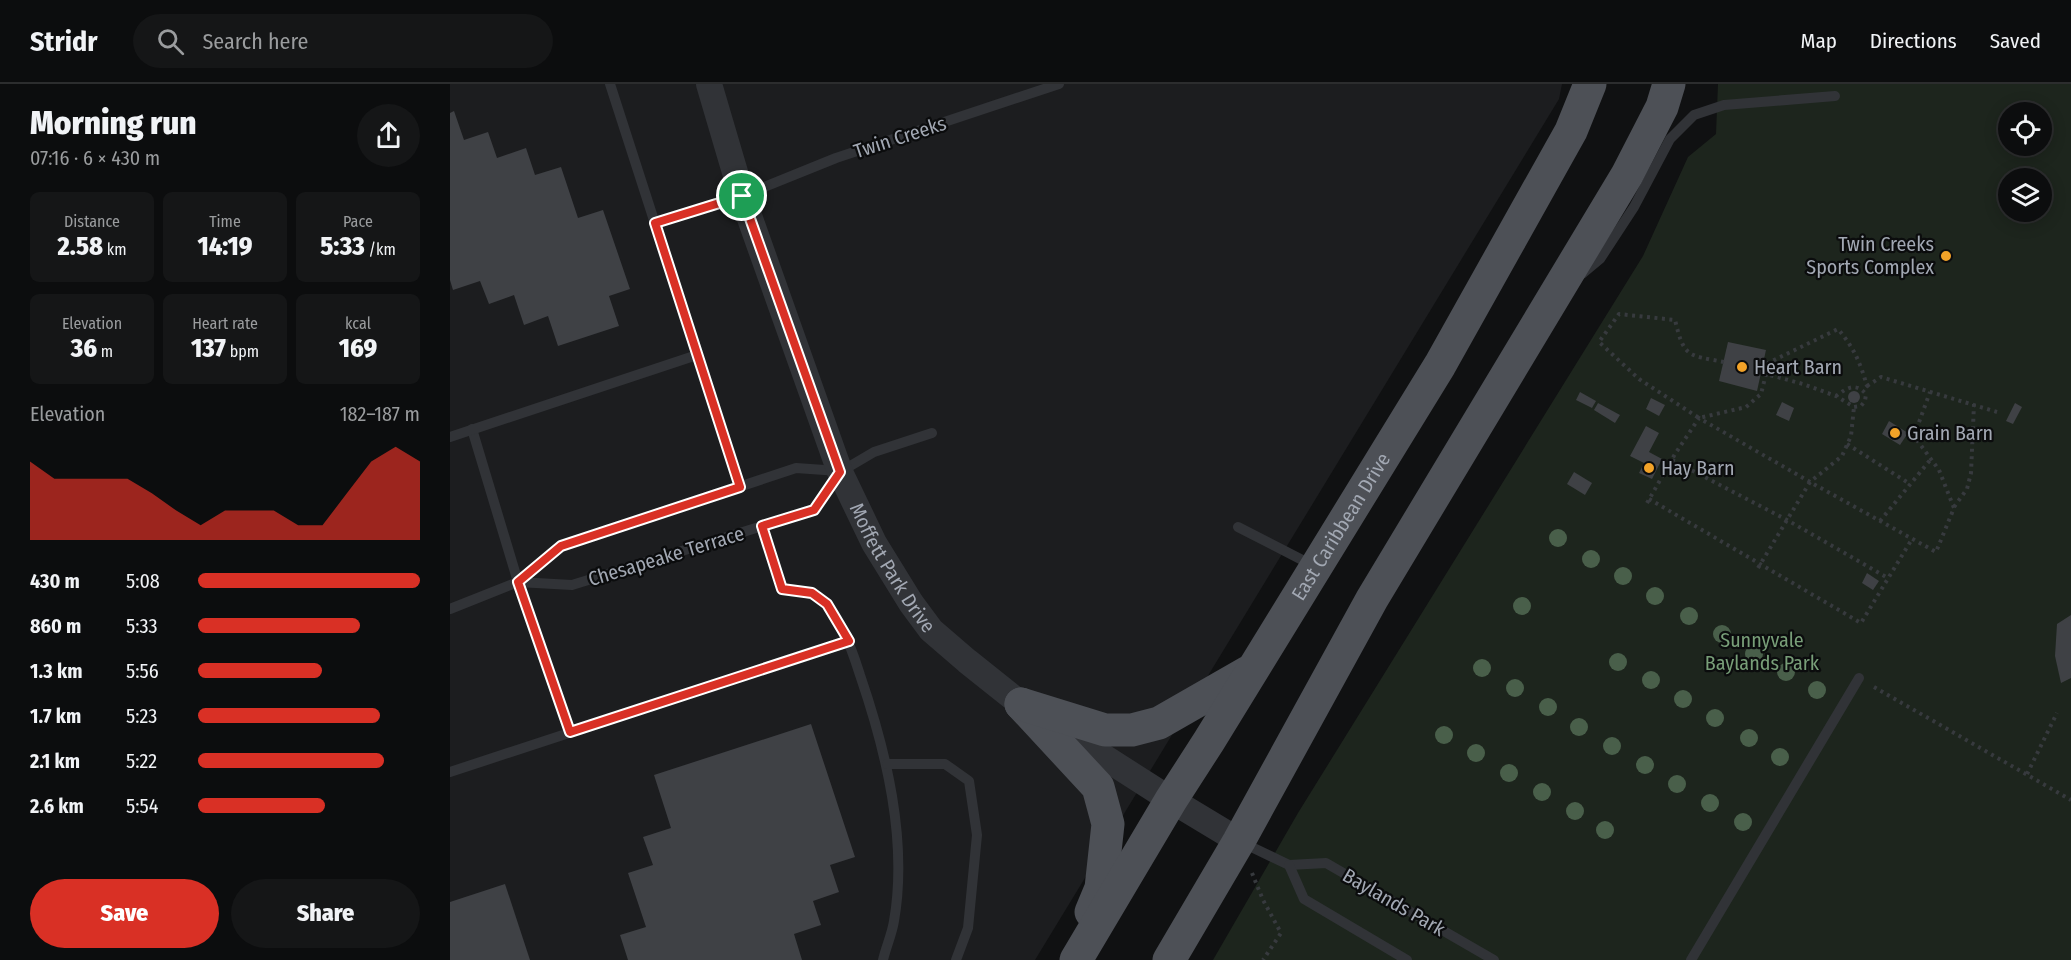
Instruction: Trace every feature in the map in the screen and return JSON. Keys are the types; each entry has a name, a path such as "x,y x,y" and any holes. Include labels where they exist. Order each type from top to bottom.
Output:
{"main road":[{"name":"East Caribbean Drive","path":"1076,960 1171,800 1446,355 1571,131 1590,84"},
{"path":"1169,960 1239,841 1372,599 1627,175 1662,107 1669,84"},
{"path":"1021,704 1105,730 1132,730 1159,723 1253,670"},
{"path":"1021,704 1098,787 1108,824 1101,888 1070,960"}],"street":[{"name":"Moffett Park Drive","path":"709,84 742,196 840,472 874,543 911,603 931,630 967,662 1021,704 1239,841"}],"lane":[{"path":"610,84 740,487"},
{"name":"Twin Creeks","path":"655,223 742,196 837,158 1059,84"},
{"path":"1556,295 1600,259 1634,207 1670,139 1694,115 1724,105 1835,96"},
{"path":"450,437 697,355"},
{"path":"472,429 518,582 570,732"},
{"path":"840,472 874,452 932,433"},
{"name":"Chesapeake Terrace","path":"450,609 518,582 561,546 796,468 840,472 814,510 572,585 518,582"},
{"path":"762,526 782,589 812,593 827,604 849,641 877,725 887,764 897,841 894,921 883,960"},
{"path":"1238,527 1315,567"},
{"path":"450,772 849,641"},
{"path":"1691,960 1858,678"},
{"path":"887,764 945,764 969,781 978,835 968,928 956,960"},
{"path":"1239,841 1289,866 1304,899 1407,960"},
{"name":"Baylands Park","path":"1289,866 1326,863 1494,960"}],"path":[{"path":"1724,362 1693,356 1681,344 1675,320 1619,314 1599,342 1639,379 1699,418 1936,552 1954,508 1967,489 1971,473 1974,404"},
{"path":"1867,386 1860,361 1851,344 1838,329 1768,363 1763,373 1761,394 1746,407 1699,418 1671,460 1648,501 1861,624 1912,539"},
{"path":"1763,373 1836,396 1854,407 1861,406 1866,394 1863,390 1853,386 1836,396"},
{"path":"1863,390 1881,377 1997,412"},
{"path":"1930,392 1914,436 1945,481 1954,508"},
{"path":"1759,566 1810,482 1842,456 1851,436 1854,407"},
{"path":"1847,444 1910,484"},
{"path":"1880,520 1931,459"},
{"path":"1671,460 1787,520 1888,578"},
{"path":"1858,678 2071,800"},
{"path":"2027,774 2057,713"},
{"path":"1239,841 1263,900 1281,933 1263,960"}],"shaded area":[{"path":"450,84 1562,84 1559,99 1035,960 450,960"}],"green space":[{"name":"Sunnyvale Baylands Park","path":"1718,84 2071,84 2071,960 1213,960 1298,813 1643,256 1688,157 1716,134"}],"building":[{"path":"454,111 464,140 488,132 497,158 526,148 535,175 561,167 578,218 603,210 630,289 609,296 619,326 558,346 548,316 524,325 514,295 489,304 480,281 453,290 450,280 450,113"},
{"name":"Heart Barn","path":"1728,342 1766,350 1757,391 1719,381"},
{"path":"1854,391 1860,397 1854,403 1848,397"},
{"path":"1580,392 1596,401 1592,408 1576,400"},
{"path":"1651,398 1665,405 1659,416 1646,409"},
{"path":"1782,402 1794,408 1789,421 1776,415"},
{"path":"1598,403 1620,415 1615,423 1594,410"},
{"path":"2015,403 2022,407 2013,424 2006,421"},
{"name":"Grain Barn","path":"1889,421 1908,433 1900,445 1882,434"},
{"path":"1646,426 1659,433 1649,452 1662,459 1652,479 1639,473 1644,463 1630,456"},
{"path":"1574,472 1592,483 1585,495 1567,484"},
{"path":"1867,573 1879,581 1873,590 1862,583"},
{"path":"2071,615 2071,678 2061,683 2055,656 2057,624"},
{"path":"811,724 855,857 830,865 839,892 813,901 821,925 794,934 802,960 628,960 620,935 646,927 628,873 653,865 643,837 671,828 654,775"},
{"path":"505,884 530,960 450,960 450,902"}],"place":[{"name":"Twin Creeks Sports Complex","path":"1946,256"},
{"name":"Heart Barn","path":"1742,367"},
{"name":"Grain Barn","path":"1895,433"},
{"name":"Hay Barn","path":"1649,468"}],"route":[{"path":"742,196 840,472 814,510 762,526 782,589 812,593 827,604 849,641 570,732 518,582 561,546 740,487 655,223 742,196"}]}
